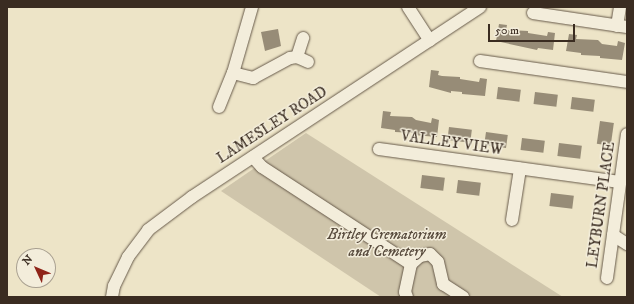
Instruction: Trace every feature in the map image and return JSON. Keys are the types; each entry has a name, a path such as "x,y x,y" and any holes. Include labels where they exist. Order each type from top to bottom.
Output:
{"street":[{"path":"219,107 233,73 252,7"},
{"path":"408,7 430,41"},
{"name":"LAMESLEY ROAD","path":"112,297 114,286 128,257 148,230 192,197 480,7"},
{"path":"533,13 622,27 620,7"},
{"path":"297,57 303,38"},
{"path":"233,73 253,78 285,60 297,57 308,62"},
{"path":"480,61 627,82"},
{"name":"LEYBURN PLACE","path":"607,278 627,136"},
{"name":"VALLEY VIEW","path":"379,149 620,182"},
{"path":"253,157 262,167 411,264"},
{"name":"VALLEY VIEW","path":"512,220 520,169"},
{"path":"613,235 627,244"},
{"path":"408,297 405,292 411,264 420,256 430,254 438,262 443,284 447,293 463,297"}],"green space":[{"name":"Birtley Crematorium and Cemetery","path":"306,133 563,297 381,297 221,191"}],"building":[{"path":"499,24 507,25 506,30 528,31 528,33 547,36 548,32 555,33 553,50 538,48 537,50 496,41"},
{"path":"278,29 281,46 265,51 261,32"},
{"path":"569,34 577,35 576,39 598,40 602,44 617,46 618,41 625,43 622,60 600,58 600,56 581,55 581,53 566,51"},
{"path":"431,70 439,71 438,75 460,77 460,79 479,82 480,78 487,79 485,96 462,94 462,92 451,91 451,93 429,87"},
{"path":"498,87 521,90 519,102 497,99"},
{"path":"535,92 558,95 556,107 534,104"},
{"path":"572,97 595,100 593,112 571,109"},
{"path":"383,111 391,112 390,116 412,117 416,120 431,123 432,118 439,120 437,137 414,135 414,133 395,132 395,130 381,128"},
{"path":"600,121 614,123 611,146 597,144"},
{"path":"449,127 472,130 470,143 447,140"},
{"path":"486,132 508,135 506,148 484,145"},
{"path":"522,138 545,141 543,153 521,150"},
{"path":"559,143 582,146 580,159 557,156"},
{"path":"422,175 445,178 443,191 420,188"},
{"path":"458,180 481,183 479,196 456,193"},
{"path":"551,193 574,196 572,209 549,206"}]}
